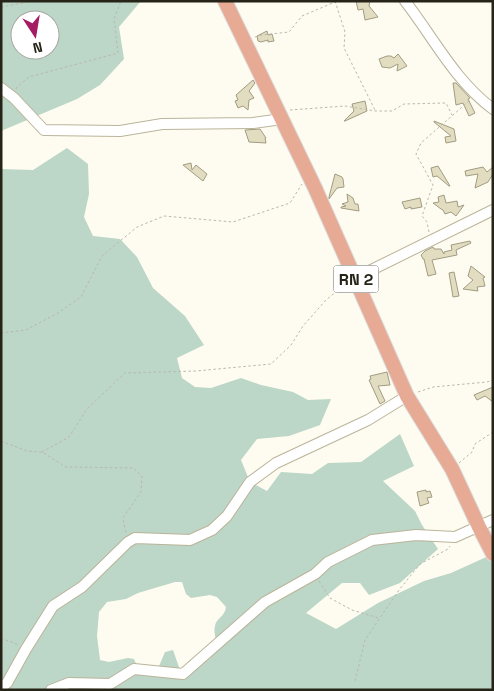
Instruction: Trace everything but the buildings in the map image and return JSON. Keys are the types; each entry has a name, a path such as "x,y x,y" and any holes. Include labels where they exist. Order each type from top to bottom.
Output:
{"main road":[{"name":"RN 2","path":"225,1 309,174 407,396 452,469 493,554"}],"street":[{"path":"405,1 457,74 493,109"},
{"path":"1,88 14,98 44,130 120,131 162,124 253,124 280,115"},
{"path":"355,278 493,210"},
{"path":"1,688 7,683 53,606 82,587 128,542 135,538 190,540 212,530 227,516 250,482 276,463 368,420 407,396"},
{"path":"51,690 69,683 110,684 134,669 183,674 265,602 315,574 328,562 372,540 416,535 455,537 493,520"}],"path":[{"path":"1,7 34,1"},
{"path":"14,98 17,87 29,77 118,54 114,20 121,1"},
{"path":"244,40 262,35 289,32 302,16 335,2 345,32 344,48 375,111"},
{"path":"431,240 427,222 422,216 433,185 416,154 421,143 477,94"},
{"path":"280,115 345,106 375,111 392,111 404,104 446,103 452,115"},
{"path":"1,333 26,330 58,313 81,297 102,256 137,227 164,216 233,222 290,203 309,174"},
{"path":"42,452 69,437 87,409 125,374 271,364 291,345 303,326 326,300 355,278"},
{"path":"407,396 433,387 493,380"},
{"path":"452,469 472,452 475,444 493,432"},
{"path":"1,441 27,451 42,452 66,467 133,468 142,476 141,492 123,518 128,542"},
{"path":"355,681 365,640 399,590 420,564 448,549 455,537"},
{"path":"315,574 330,598 352,610 380,618"},
{"path":"1,638 26,649"}],"green space":[{"path":"1,1 141,1 119,27 124,59 100,85 77,99 1,131"},
{"path":"67,148 88,164 89,194 84,217 93,236 120,239 137,257 153,288 185,316 204,345 177,358 182,378 195,387 211,388 241,378 261,385 293,392 308,400 331,399 320,425 289,436 257,439 241,460 250,482 267,491 281,472 312,474 328,463 361,462 400,434 414,466 383,481 415,511 438,549 400,583 369,595 360,583 342,583 306,613 336,629 378,603 424,581 451,573 493,554 493,690 1,690 1,169 33,170","holes":["175,582 182,582 186,594 191,598 210,595 217,597 226,607 216,623 214,631 216,641 215,652 208,660 180,670 173,650 165,652 157,671 139,671 134,659 128,658 109,662 100,660 97,636 99,612 107,602 126,599 138,593"]}]}
